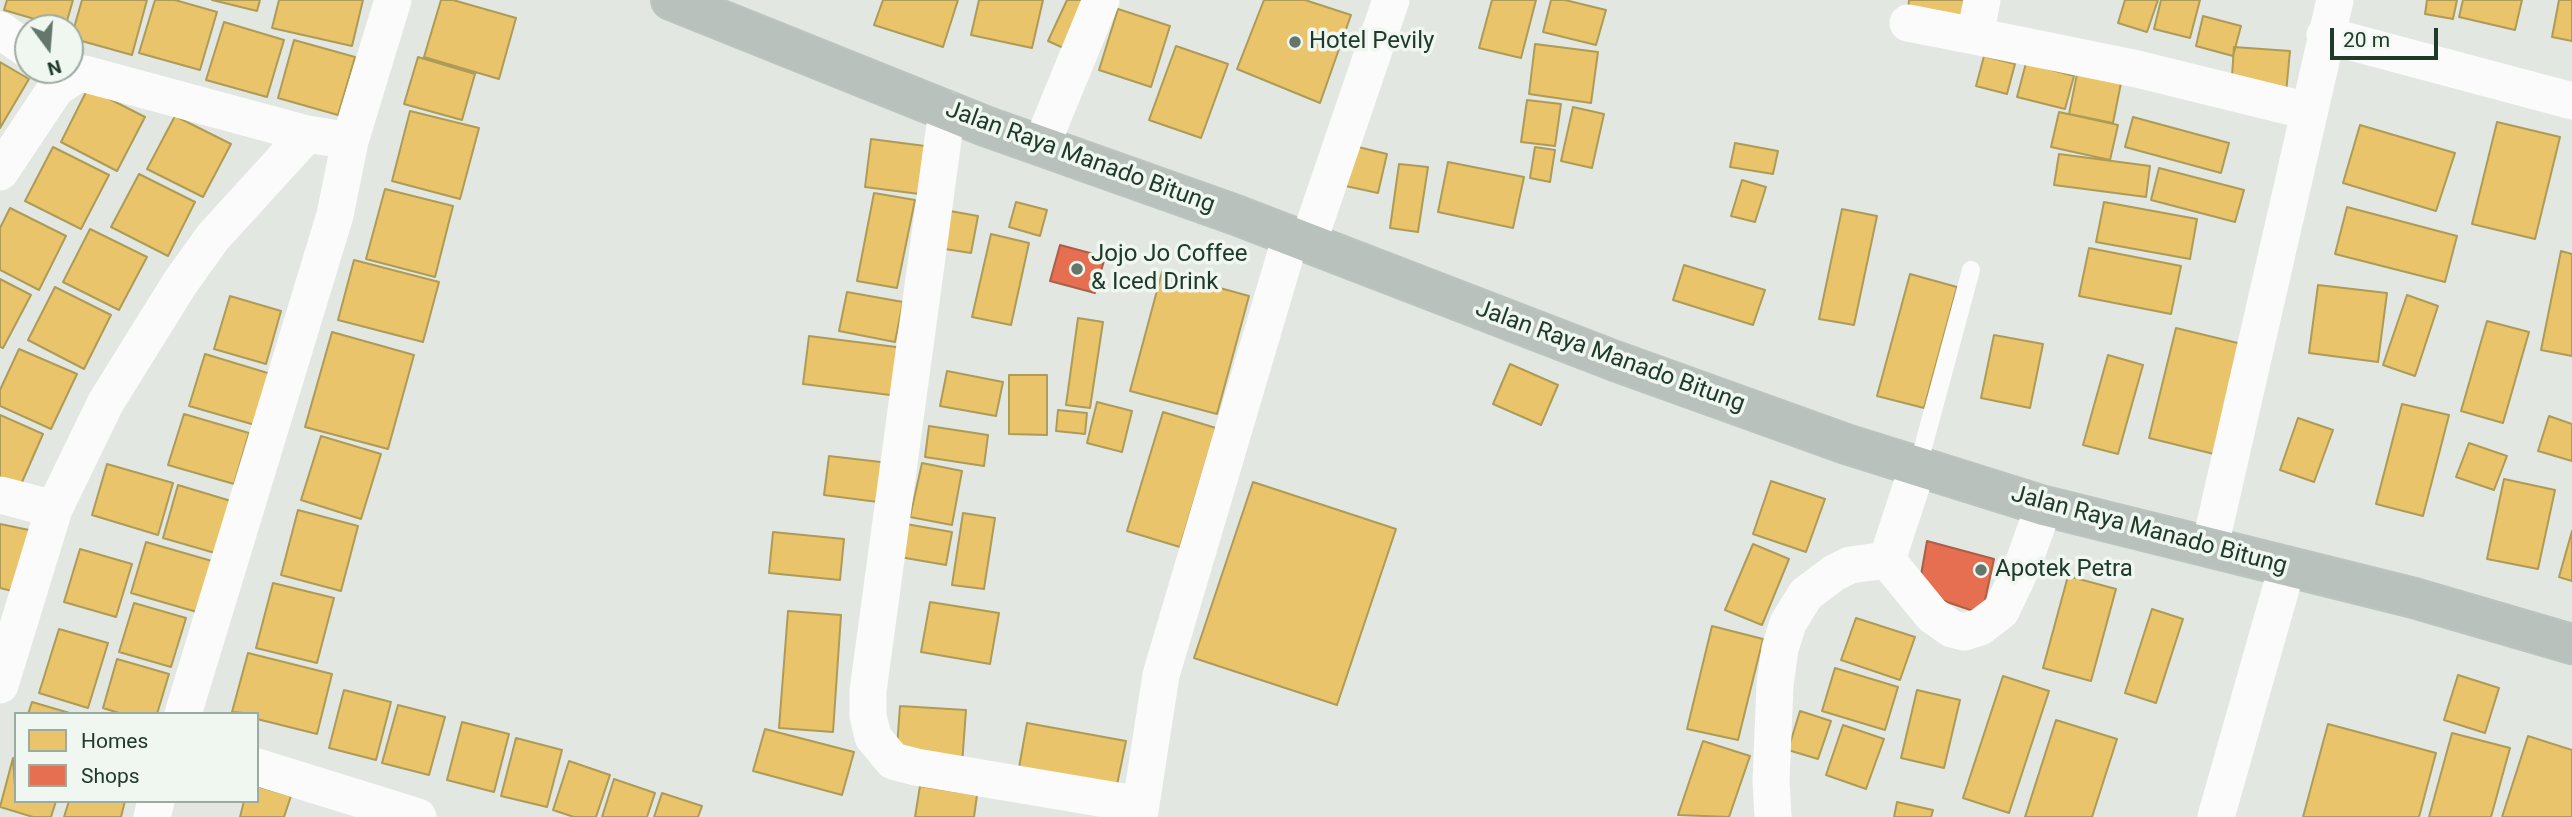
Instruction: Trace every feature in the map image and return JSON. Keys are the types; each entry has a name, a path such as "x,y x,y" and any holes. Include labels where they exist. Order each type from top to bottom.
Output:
{"highway":[{"name":"Jalan Raya Manado Bitung","path":"671,0 1041,146 1299,240 1615,361 1918,466 2043,506 2414,598 2572,644"}],"street":[{"path":"184,712 335,215 350,141 393,0"},
{"path":"1041,146 1101,0"},
{"path":"947,110 868,691 868,716 873,737 893,761 1140,811 1161,675 1299,240 1391,0"},
{"path":"1975,36 1982,0"},
{"path":"2210,546 2335,0"},
{"path":"1908,23 2137,69 2308,111"},
{"path":"2325,35 2572,101"},
{"path":"84,74 307,134 350,141"},
{"path":"0,172 58,84"},
{"path":"0,685 54,509 106,402 180,283 213,237 307,134"},
{"path":"1887,560 1918,466"},
{"path":"0,495 54,509"},
{"path":"1887,560 1932,615 1952,629 1964,632 1980,627 2001,611 2011,592 2043,506"},
{"path":"1773,817 1771,781 1775,685 1780,649 1788,623 1806,594 1835,573 1850,565 1887,560"},
{"path":"2216,817 2287,567"},
{"path":"259,768 418,817"}],"lane":[{"path":"1918,466 1971,270"}],"building: Homes":[{"path":"7,0 73,0 69,14 18,14 4,10"},
{"path":"82,0 147,0 132,55 84,42 84,14 78,14"},
{"path":"155,0 175,0 217,12 200,70 139,53"},
{"path":"212,0 260,0 257,11"},
{"path":"279,0 363,0 352,46 272,28"},
{"path":"441,0 453,0 516,18 499,79 424,57"},
{"path":"883,0 958,0 943,47 874,25"},
{"path":"979,0 1043,0 1032,48 971,35"},
{"path":"1067,0 1091,0 1068,50 1048,41"},
{"name":"Hotel Pevily","path":"1264,0 1305,0 1351,15 1320,103 1237,69"},
{"path":"1492,0 1536,0 1521,58 1479,48"},
{"path":"1551,0 1565,0 1606,10 1596,45 1543,32"},
{"path":"1909,0 1964,0 1962,19 1908,14"},
{"path":"2125,0 2158,0 2147,32 2118,23"},
{"path":"2161,0 2200,0 2190,38 2154,29"},
{"path":"2427,0 2457,0 2453,19 2425,14"},
{"path":"2463,0 2522,0 2515,30 2459,17"},
{"path":"2559,0 2572,0 2572,41 2552,37"},
{"path":"1118,9 1170,26 1151,87 1099,70"},
{"path":"2203,16 2241,26 2233,56 2196,46"},
{"path":"224,22 284,40 267,97 206,80"},
{"path":"294,40 355,57 338,115 278,98"},
{"path":"1535,44 1598,52 1591,103 1529,94"},
{"path":"1176,46 1228,64 1201,138 1149,120"},
{"path":"2234,47 2290,51 2286,93 2231,90"},
{"path":"1984,56 2015,64 2007,94 1976,86"},
{"path":"418,57 475,74 462,120 404,104"},
{"path":"0,62 14,70 14,84 26,84 0,128"},
{"path":"2026,63 2074,76 2065,109 2017,97"},
{"path":"2079,64 2123,73 2113,123 2069,114"},
{"path":"88,88 145,117 117,171 61,142"},
{"path":"1527,100 1561,104 1555,146 1521,142"},
{"path":"1573,107 1604,114 1592,168 1561,161"},
{"path":"410,111 479,128 460,199 392,181"},
{"path":"2059,112 2118,125 2110,160 2051,147"},
{"path":"175,116 231,144 203,197 147,169"},
{"path":"2133,117 2229,143 2221,173 2125,147"},
{"path":"2497,122 2560,137 2535,239 2472,224"},
{"path":"2360,125 2455,153 2436,211 2343,183"},
{"path":"871,139 933,147 927,195 865,187"},
{"path":"1735,143 1778,151 1773,174 1730,167"},
{"path":"1350,145 1387,154 1378,193 1341,185"},
{"path":"53,147 109,175 81,229 25,201"},
{"path":"1535,147 1555,150 1550,182 1530,178"},
{"path":"2059,154 2150,166 2146,197 2054,185"},
{"path":"1448,162 1524,177 1513,228 1438,212"},
{"path":"1399,164 1428,167 1418,232 1390,228"},
{"path":"2159,168 2244,190 2235,222 2151,200"},
{"path":"139,174 195,202 168,256 111,227"},
{"path":"1742,180 1766,187 1755,222 1731,216"},
{"path":"385,189 453,206 435,277 366,259"},
{"path":"874,193 915,200 897,288 857,281"},
{"path":"1016,202 1047,210 1040,236 1009,227"},
{"path":"2104,202 2197,219 2190,259 2096,242"},
{"path":"2347,207 2457,236 2445,282 2335,254"},
{"path":"10,208 66,236 39,290 0,270 0,228"},
{"path":"939,209 978,216 971,253 932,247"},
{"path":"1842,209 1877,216 1854,325 1819,319"},
{"path":"90,229 147,257 119,310 63,282"},
{"path":"991,234 1029,243 1011,325 972,317"},
{"path":"2089,248 2181,266 2171,314 2079,296"},
{"path":"2561,251 2572,254 2572,356 2541,350"},
{"path":"354,260 439,282 423,342 338,320"},
{"path":"1684,265 1765,290 1753,325 1673,300"},
{"path":"1162,272 1249,296 1217,414 1130,391"},
{"path":"1910,274 1957,287 1924,408 1877,396"},
{"path":"0,279 31,295 3,348 0,347"},
{"path":"2318,285 2387,293 2378,362 2309,353"},
{"path":"55,287 111,315 84,369 28,340"},
{"path":"847,292 903,302 895,342 839,331"},
{"path":"2407,295 2438,306 2415,376 2383,365"},
{"path":"230,296 281,311 266,364 214,349"},
{"path":"1078,318 1103,322 1090,408 1066,405"},
{"path":"2487,321 2529,332 2503,423 2461,411"},
{"path":"2176,328 2246,345 2218,455 2149,438"},
{"path":"332,332 414,355 388,449 305,427"},
{"path":"1994,335 2043,344 2030,408 1981,398"},
{"path":"809,336 904,348 898,396 803,384"},
{"path":"19,349 77,374 51,429 0,406 0,390"},
{"path":"205,354 271,374 255,425 189,406"},
{"path":"2108,355 2143,365 2118,454 2083,445"},
{"path":"1510,364 1558,385 1541,425 1493,404"},
{"path":"947,371 1003,382 996,416 940,406"},
{"path":"1009,375 1047,375 1047,435 1009,434"},
{"path":"1097,402 1132,411 1122,452 1087,443"},
{"path":"2402,404 2449,415 2423,516 2376,504"},
{"path":"1058,410 1087,413 1085,434 1056,431"},
{"path":"1163,412 1216,428 1180,547 1127,531"},
{"path":"184,414 249,433 234,484 168,465"},
{"path":"0,415 43,434 19,489 0,481"},
{"path":"2549,416 2572,424 2572,461 2538,451"},
{"path":"2298,418 2333,430 2314,482 2280,470"},
{"path":"929,426 988,435 984,466 925,457"},
{"path":"321,436 381,454 361,519 301,500"},
{"path":"2469,443 2507,456 2494,490 2456,477"},
{"path":"829,456 898,464 893,504 824,495"},
{"path":"922,463 962,471 952,525 910,517"},
{"path":"107,464 173,483 158,535 92,515"},
{"path":"2504,479 2555,490 2538,569 2487,559"},
{"path":"1771,481 1825,499 1806,552 1753,534"},
{"path":"1253,482 1396,529 1337,705 1194,658"},
{"path":"178,485 231,501 215,553 163,538"},
{"path":"298,510 358,526 341,591 281,575"},
{"path":"963,513 995,518 984,589 952,585"},
{"path":"900,523 952,532 946,565 894,556"},
{"path":"0,524 34,531 20,593 0,588"},
{"path":"2572,531 2572,581 2559,577"},
{"path":"773,532 844,539 840,580 769,573"},
{"path":"146,542 212,561 197,612 131,593"},
{"path":"1753,544 1789,559 1762,625 1725,610"},
{"path":"80,549 132,564 116,617 64,602"},
{"path":"2068,576 2116,589 2091,681 2043,668"},
{"path":"273,583 334,598 317,663 256,648"},
{"path":"930,602 999,613 990,664 921,652"},
{"path":"134,603 186,618 171,667 119,652"},
{"path":"2152,609 2183,619 2156,703 2125,693"},
{"path":"788,611 841,615 833,732 779,728"},
{"path":"1856,618 1915,637 1900,680 1841,660"},
{"path":"1712,626 1763,639 1738,740 1687,729"},
{"path":"59,629 108,643 88,708 39,693"},
{"path":"248,653 332,674 317,734 259,720 259,712 232,712"},
{"path":"117,659 169,674 158,712 116,712 103,708"},
{"path":"1835,668 1898,687 1885,730 1822,711"},
{"path":"2458,675 2499,688 2485,733 2444,720"},
{"path":"2003,676 2049,691 2009,813 1963,798"},
{"path":"344,690 391,702 376,760 329,748"},
{"path":"1917,690 1960,700 1944,768 1901,758"},
{"path":"32,702 66,712 29,712"},
{"path":"398,705 445,717 429,775 382,763"},
{"path":"900,706 966,710 962,765 896,761"},
{"path":"1800,711 1831,721 1818,759 1788,750"},
{"path":"2056,720 2117,739 2092,817 2025,817"},
{"path":"462,722 509,734 494,792 447,780"},
{"path":"1027,723 1126,741 1116,790 1018,773"},
{"path":"2328,724 2436,753 2419,817 2303,817"},
{"path":"1843,725 1884,739 1866,789 1826,775"},
{"path":"765,729 854,752 842,795 753,771"},
{"path":"2452,733 2510,748 2491,817 2429,817"},
{"path":"2528,736 2572,750 2572,817 2502,817"},
{"path":"516,738 562,750 547,807 501,796"},
{"path":"1703,741 1750,756 1729,817 1678,815"},
{"path":"13,758 14,803 55,803 51,817 33,817 0,807"},
{"path":"569,761 610,775 596,817 574,817 553,810"},
{"path":"614,779 655,793 647,817 602,817"},
{"path":"920,786 977,795 974,817 915,817"},
{"path":"259,787 291,796 284,817 240,817 244,803 259,803"},
{"path":"662,793 702,806 698,817 654,817"},
{"path":"1897,802 1933,810 1931,817 1894,817"},
{"path":"68,803 124,803 121,817 64,817"}],"building: Shops":[{"name":"Jojo Jo Coffee & Iced Drink","path":"1060,245 1105,257 1095,293 1050,281"},
{"path":"1927,541 1994,559 1982,614 1918,592"}],"place":[{"name":"Hotel Pevily","path":"1295,42"},
{"name":"Jojo Jo Coffee & Iced Drink","path":"1077,269"},
{"name":"Apotek Petra","path":"1981,570"}]}
